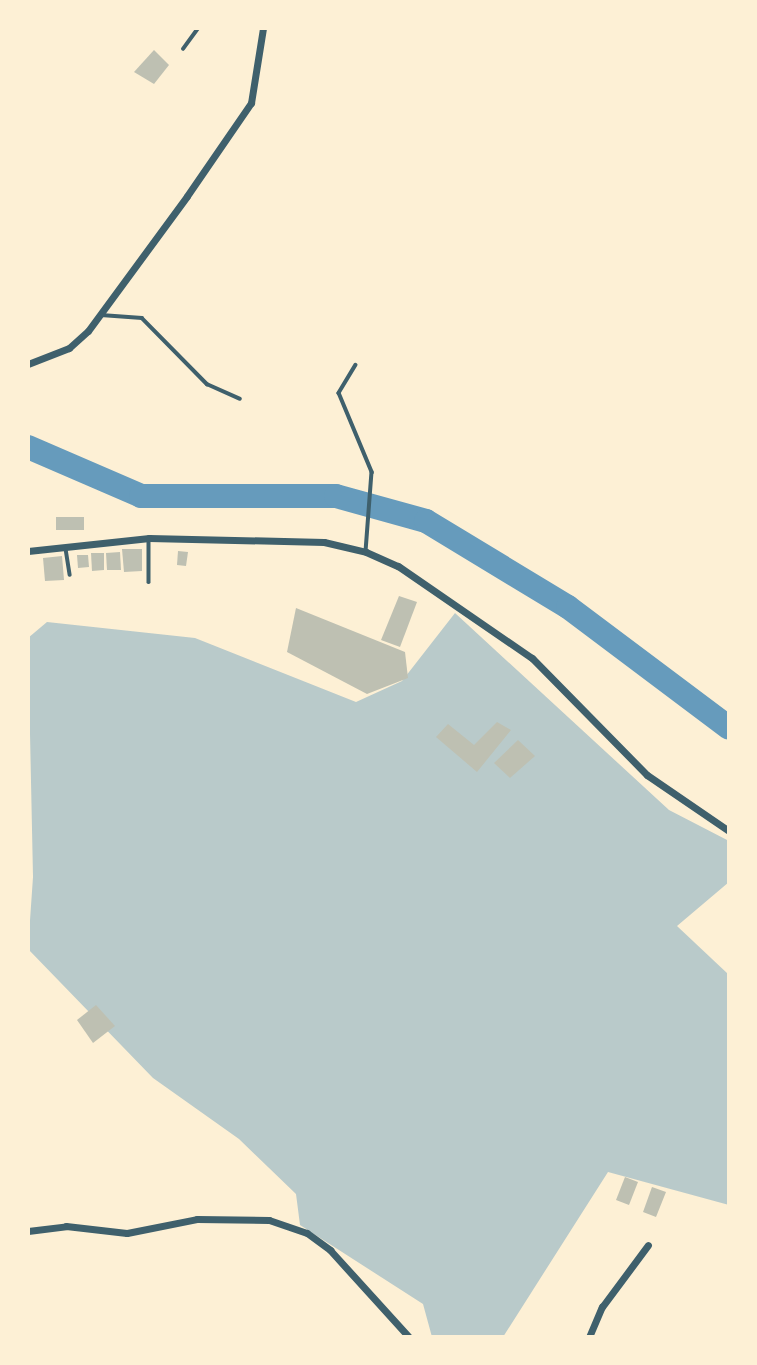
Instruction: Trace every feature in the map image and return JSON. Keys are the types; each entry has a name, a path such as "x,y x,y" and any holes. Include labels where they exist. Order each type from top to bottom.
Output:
{"street":[{"path":"28,364 69,348 99,315 251,103 263,28"},
{"path":"28,551 149,538 324,542 366,552 398,566 532,658 647,775 729,831"},
{"path":"28,1231 66,1226 127,1233 197,1219 269,1220 307,1233 330,1250 409,1337"},
{"path":"589,1337 602,1307 648,1245"}],"lane":[{"path":"183,49 198,28"},
{"path":"99,315 142,318 207,384 240,399"},
{"path":"356,365 341,382 340,407 372,472 366,514 366,552"},
{"path":"149,538 149,582"},
{"path":"66,547 70,575"}],"shaded area":[{"path":"455,613 669,810 729,841 729,882 677,926 728,974 729,1205 608,1172 503,1337 432,1337 423,1304 300,1225 296,1194 239,1139 153,1078 28,949 33,877 28,638 47,622 195,638 356,702 402,681"}],"building":[{"path":"154,50 169,65 154,84 134,72"},
{"path":"56,517 84,517 84,530 56,530"},
{"path":"122,549 142,549 142,571 124,572"},
{"path":"178,551 188,552 186,566 177,565"},
{"path":"120,552 121,570 107,570 106,553"},
{"path":"91,553 104,553 104,570 92,571"},
{"path":"77,555 88,555 89,567 78,568"},
{"path":"62,556 64,580 45,581 43,558"},
{"path":"399,596 417,602 400,647 381,640"},
{"path":"296,608 405,652 408,678 367,694 287,652"},
{"path":"497,722 511,730 477,772 436,737 448,724 474,745"},
{"path":"518,740 535,756 510,778 494,763"},
{"path":"96,1005 115,1026 93,1043 77,1020"},
{"path":"625,1177 638,1182 629,1205 616,1200"},
{"path":"652,1187 666,1192 656,1217 643,1212"}],"waterway":[{"path":"28,447 141,496 336,496 426,521 568,607 729,728"}]}
